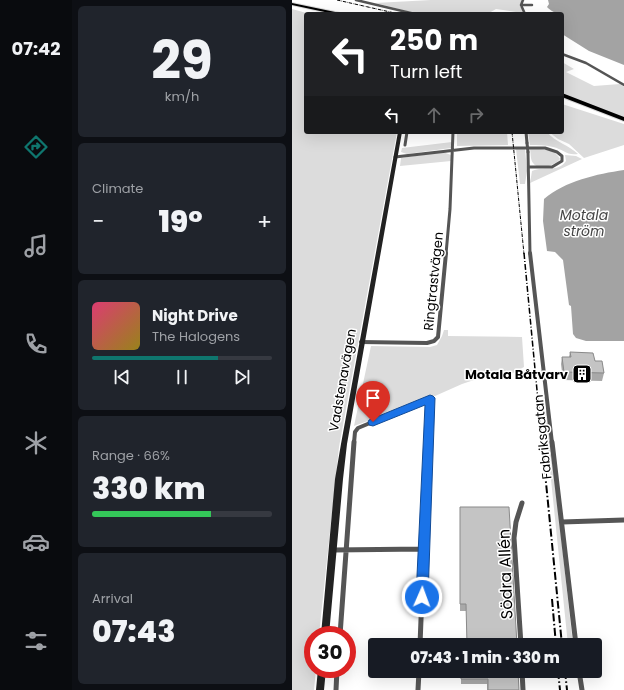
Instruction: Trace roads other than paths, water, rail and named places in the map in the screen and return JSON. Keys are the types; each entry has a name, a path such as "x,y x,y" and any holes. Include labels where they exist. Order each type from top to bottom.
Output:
{"highway":[{"path":"292,4 325,12"},
{"path":"292,4 327,12"},
{"path":"317,10 327,12"},
{"path":"564,98 624,121"}],"main road":[{"name":"Vadstenavägen","path":"326,626 342,458 400,134"},
{"path":"320,690 321,678"}],"street":[{"path":"356,0 407,12"},
{"path":"523,0 521,5 524,12"},
{"path":"521,5 532,5"},
{"path":"564,55 586,63 624,85"},
{"path":"405,145 407,134"},
{"path":"453,134 453,149"},
{"name":"Fabriksgatan","path":"526,134 530,167 528,185 530,251 575,638"},
{"path":"395,157 453,149 474,148 545,148 557,152 562,156 562,161 555,166 530,167"},
{"name":"Ringtrastvägen","path":"362,342 426,343 434,341 438,336 450,209 453,149"},
{"name":"Vadstenavägen","path":"341,626 355,434 358,428 430,398 424,549"},
{"name":"Södra Allén","path":"520,638 514,538 516,522 522,503"},
{"path":"562,522 624,520"},
{"path":"333,550 424,549 420,638"},
{"path":"336,690 337,678"},
{"path":"418,690 419,678"},
{"path":"523,678 524,690"},
{"path":"580,678 582,690"}],"water":[{"path":"548,0 624,0 624,65 589,51 564,35 564,12 554,12 550,10 547,7 549,4"},
{"name":"Motala ström","path":"624,170 624,341 586,341 576,338 573,334 571,306 569,305 563,260 555,252 547,251 543,221 544,199 562,187 582,179"}],"railway":[{"path":"337,0 390,12"},
{"path":"512,134 524,254"},
{"path":"524,253 542,443"},
{"path":"542,442 561,638"},
{"path":"552,599 555,638"},
{"path":"559,678 560,690"},
{"path":"566,678 567,690"}],"place":[{"name":"Motala Båtvarv","path":"582,374"}]}
